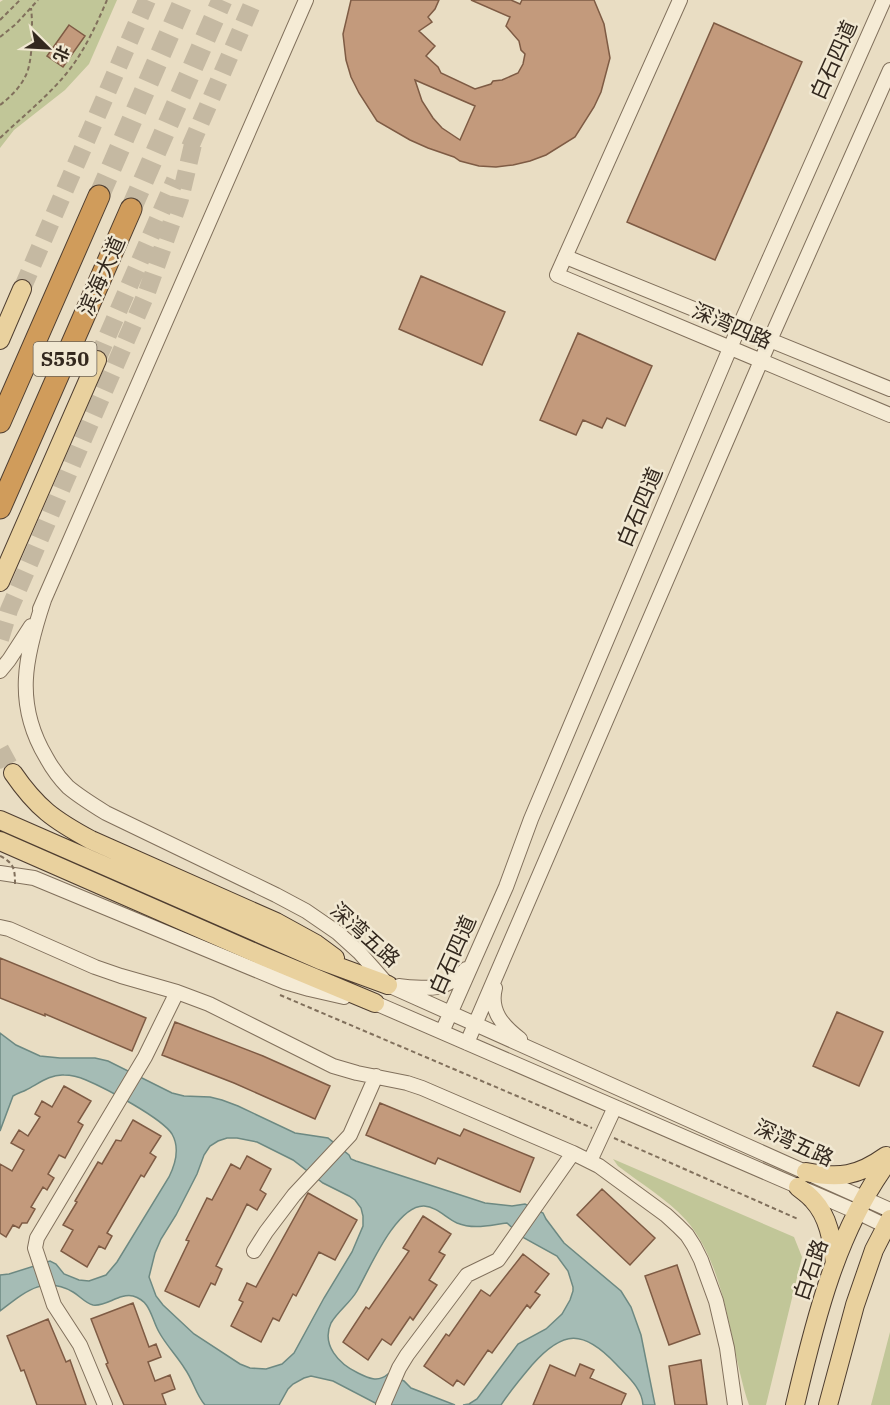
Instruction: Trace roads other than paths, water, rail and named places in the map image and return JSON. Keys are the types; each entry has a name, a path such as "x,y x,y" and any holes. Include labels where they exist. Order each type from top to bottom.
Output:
{"highway":[{"name":"滨海大道","path":"0,422 99,196"},
{"name":"滨海大道","path":"0,508 131,209"}],"main road":[{"path":"0,340 22,289"},
{"path":"0,582 97,360"},
{"path":"13,773 27,794 44,811 64,825 92,840 276,922 316,944 358,974"},
{"path":"0,820 268,938 388,985"},
{"path":"0,841 375,1003"},
{"path":"835,1265 828,1227 802,1179 851,1174 877,1163 890,1153"},
{"name":"白石路","path":"795,1405 816,1324 835,1265 860,1205 876,1176 890,1159"},
{"path":"828,1405 855,1305 888,1218"}],"street":[{"path":"0,671 28,632 44,600 306,0"},
{"path":"566,257 680,0"},
{"name":"白石四道","path":"442,1032 506,887 541,797 730,348 884,0"},
{"path":"467,1044 770,340 890,70"},
{"name":"深湾四路","path":"890,389 566,257 557,275 890,415"},
{"name":"深湾五路","path":"44,600 32,636 27,664 25,696 30,722 38,745 52,768 66,785 85,800 106,813 306,911 338,933 359,952 388,985 533,1050 888,1218"},
{"name":"深湾五路","path":"0,873 34,878 285,982 375,1003 615,1107 802,1179"},
{"path":"0,927 95,967 177,992 224,1011 333,1065 422,1088 573,1153 608,1172 666,1215 687,1235 693,1246 718,1309 728,1348 735,1405"},
{"path":"388,985 425,988 444,986 452,983 474,960"},
{"path":"498,974 494,993 495,1011 501,1022 533,1050"},
{"path":"105,1405 80,1345 54,1305 35,1248 37,1238 145,1057 177,992"},
{"path":"254,1251 294,1195 350,1136 376,1076"},
{"path":"590,1161 615,1107"},
{"path":"383,1405 407,1355 467,1275 498,1260 573,1153"}],"water":[{"path":"0,1033 16,1045 40,1056 95,1058 108,1061 172,1093 222,1100 295,1133 328,1138 356,1161 485,1203 512,1206 525,1204 543,1213 564,1243 621,1291 631,1307 641,1335 655,1405 643,1405 640,1393 633,1383 593,1344 573,1338 554,1345 543,1353 501,1405 463,1405 477,1399 518,1344 546,1329 562,1314 570,1300 573,1287 568,1271 557,1256 524,1238 507,1223 482,1226 463,1225 433,1208 424,1206 403,1216 394,1227 357,1291 331,1323 328,1339 338,1359 358,1373 377,1379 388,1374 404,1381 411,1388 455,1405 379,1405 333,1381 311,1376 293,1384 279,1405 205,1405 188,1373 156,1327 147,1306 139,1298 128,1296 93,1305 73,1292 52,1285 26,1292 0,1311 0,1275 50,1261 56,1264 64,1274 79,1280 89,1281 106,1275 117,1262 169,1177 176,1156 176,1145 172,1134 157,1120 119,1096 83,1079 64,1075 49,1078 13,1096 0,1131","holes":["237,1138 257,1142 293,1160 323,1183 355,1200 363,1216 363,1226 352,1252 294,1353 282,1364 266,1369 250,1368 240,1364 194,1334 163,1305 156,1296 149,1277 161,1239 197,1174 204,1155 210,1146 218,1141"]}],"tunnel":[{"path":"22,289 147,0"},
{"path":"99,196 184,0"},
{"path":"131,209 222,0"},
{"path":"190,147 254,0"},
{"path":"0,639 9,610 147,292 180,199 195,136"},
{"path":"97,360 175,180"},
{"path":"0,749 13,773"}]}
